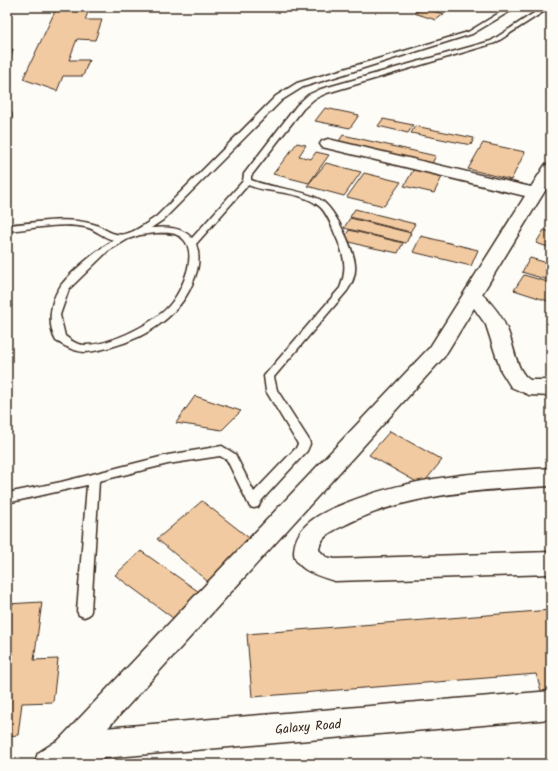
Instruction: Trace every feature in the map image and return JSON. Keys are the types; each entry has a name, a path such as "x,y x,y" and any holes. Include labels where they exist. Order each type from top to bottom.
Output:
{"street":[{"path":"328,144 384,156 535,193"},
{"path":"57,759 437,352 551,168"},
{"path":"472,295 487,310 494,320 513,375 519,383 537,388 551,388"},
{"path":"551,477 451,484 396,495 366,504 332,520 312,533 306,543 306,554 319,566 335,570 551,563"},
{"name":"Galaxy Road","path":"57,759 104,744 551,706"}],"lane":[{"path":"139,232 160,230 184,234 192,243 195,258 190,280 172,309 125,339 98,347 77,347 60,338 55,315 64,288 105,249 125,237 139,232 160,218 279,98 300,85 499,23 514,7"},
{"path":"192,243 247,180 247,176 306,102 324,91 493,42 548,7"},
{"path":"499,23 516,28"},
{"path":"343,72 356,82"},
{"path":"7,113 7,121"},
{"path":"7,498 72,485 138,465 222,450 231,457 254,503 257,497 301,451 304,444 303,440 272,391 269,383 269,376 274,368 344,289 350,275 350,262 329,212 323,204 312,199 254,184 247,180"},
{"path":"7,228 80,224 95,227 113,238 125,237"},
{"path":"84,611 93,478"}],"building":[{"path":"57,7 90,7 85,20 102,20 95,40 77,39 69,60 89,60 83,76 63,76 57,91 23,79"},
{"path":"422,8 444,14 436,20 414,13"},
{"path":"13,49 8,73 7,73 7,50"},
{"path":"325,108 359,115 350,128 315,121"},
{"path":"383,119 413,125 408,133 378,126"},
{"path":"415,126 474,138 471,145 411,133"},
{"path":"343,135 436,156 432,163 339,141"},
{"path":"297,143 306,145 299,156 311,159 316,152 329,155 309,183 273,174"},
{"path":"483,143 525,152 511,180 468,169"},
{"path":"326,163 361,172 344,196 307,186"},
{"path":"415,167 444,173 434,193 404,186"},
{"path":"364,173 401,182 384,206 347,197"},
{"path":"355,209 415,224 410,232 350,217"},
{"path":"350,218 411,233 406,243 344,228"},
{"path":"349,230 403,243 398,253 364,246 343,240"},
{"path":"544,230 551,232 551,248 536,243"},
{"path":"421,236 478,250 471,266 413,252"},
{"path":"530,258 551,264 551,281 522,272"},
{"path":"524,275 551,283 551,302 514,290"},
{"path":"195,396 241,411 222,430 176,423"},
{"path":"390,431 442,460 422,485 369,455"},
{"path":"202,501 258,545 213,586 157,539"},
{"path":"141,551 202,594 177,621 115,575"},
{"path":"42,602 34,660 58,659 53,702 22,703 18,735 7,736 7,604"},
{"path":"551,610 551,697 543,697 536,674 252,697 247,634"}]}
